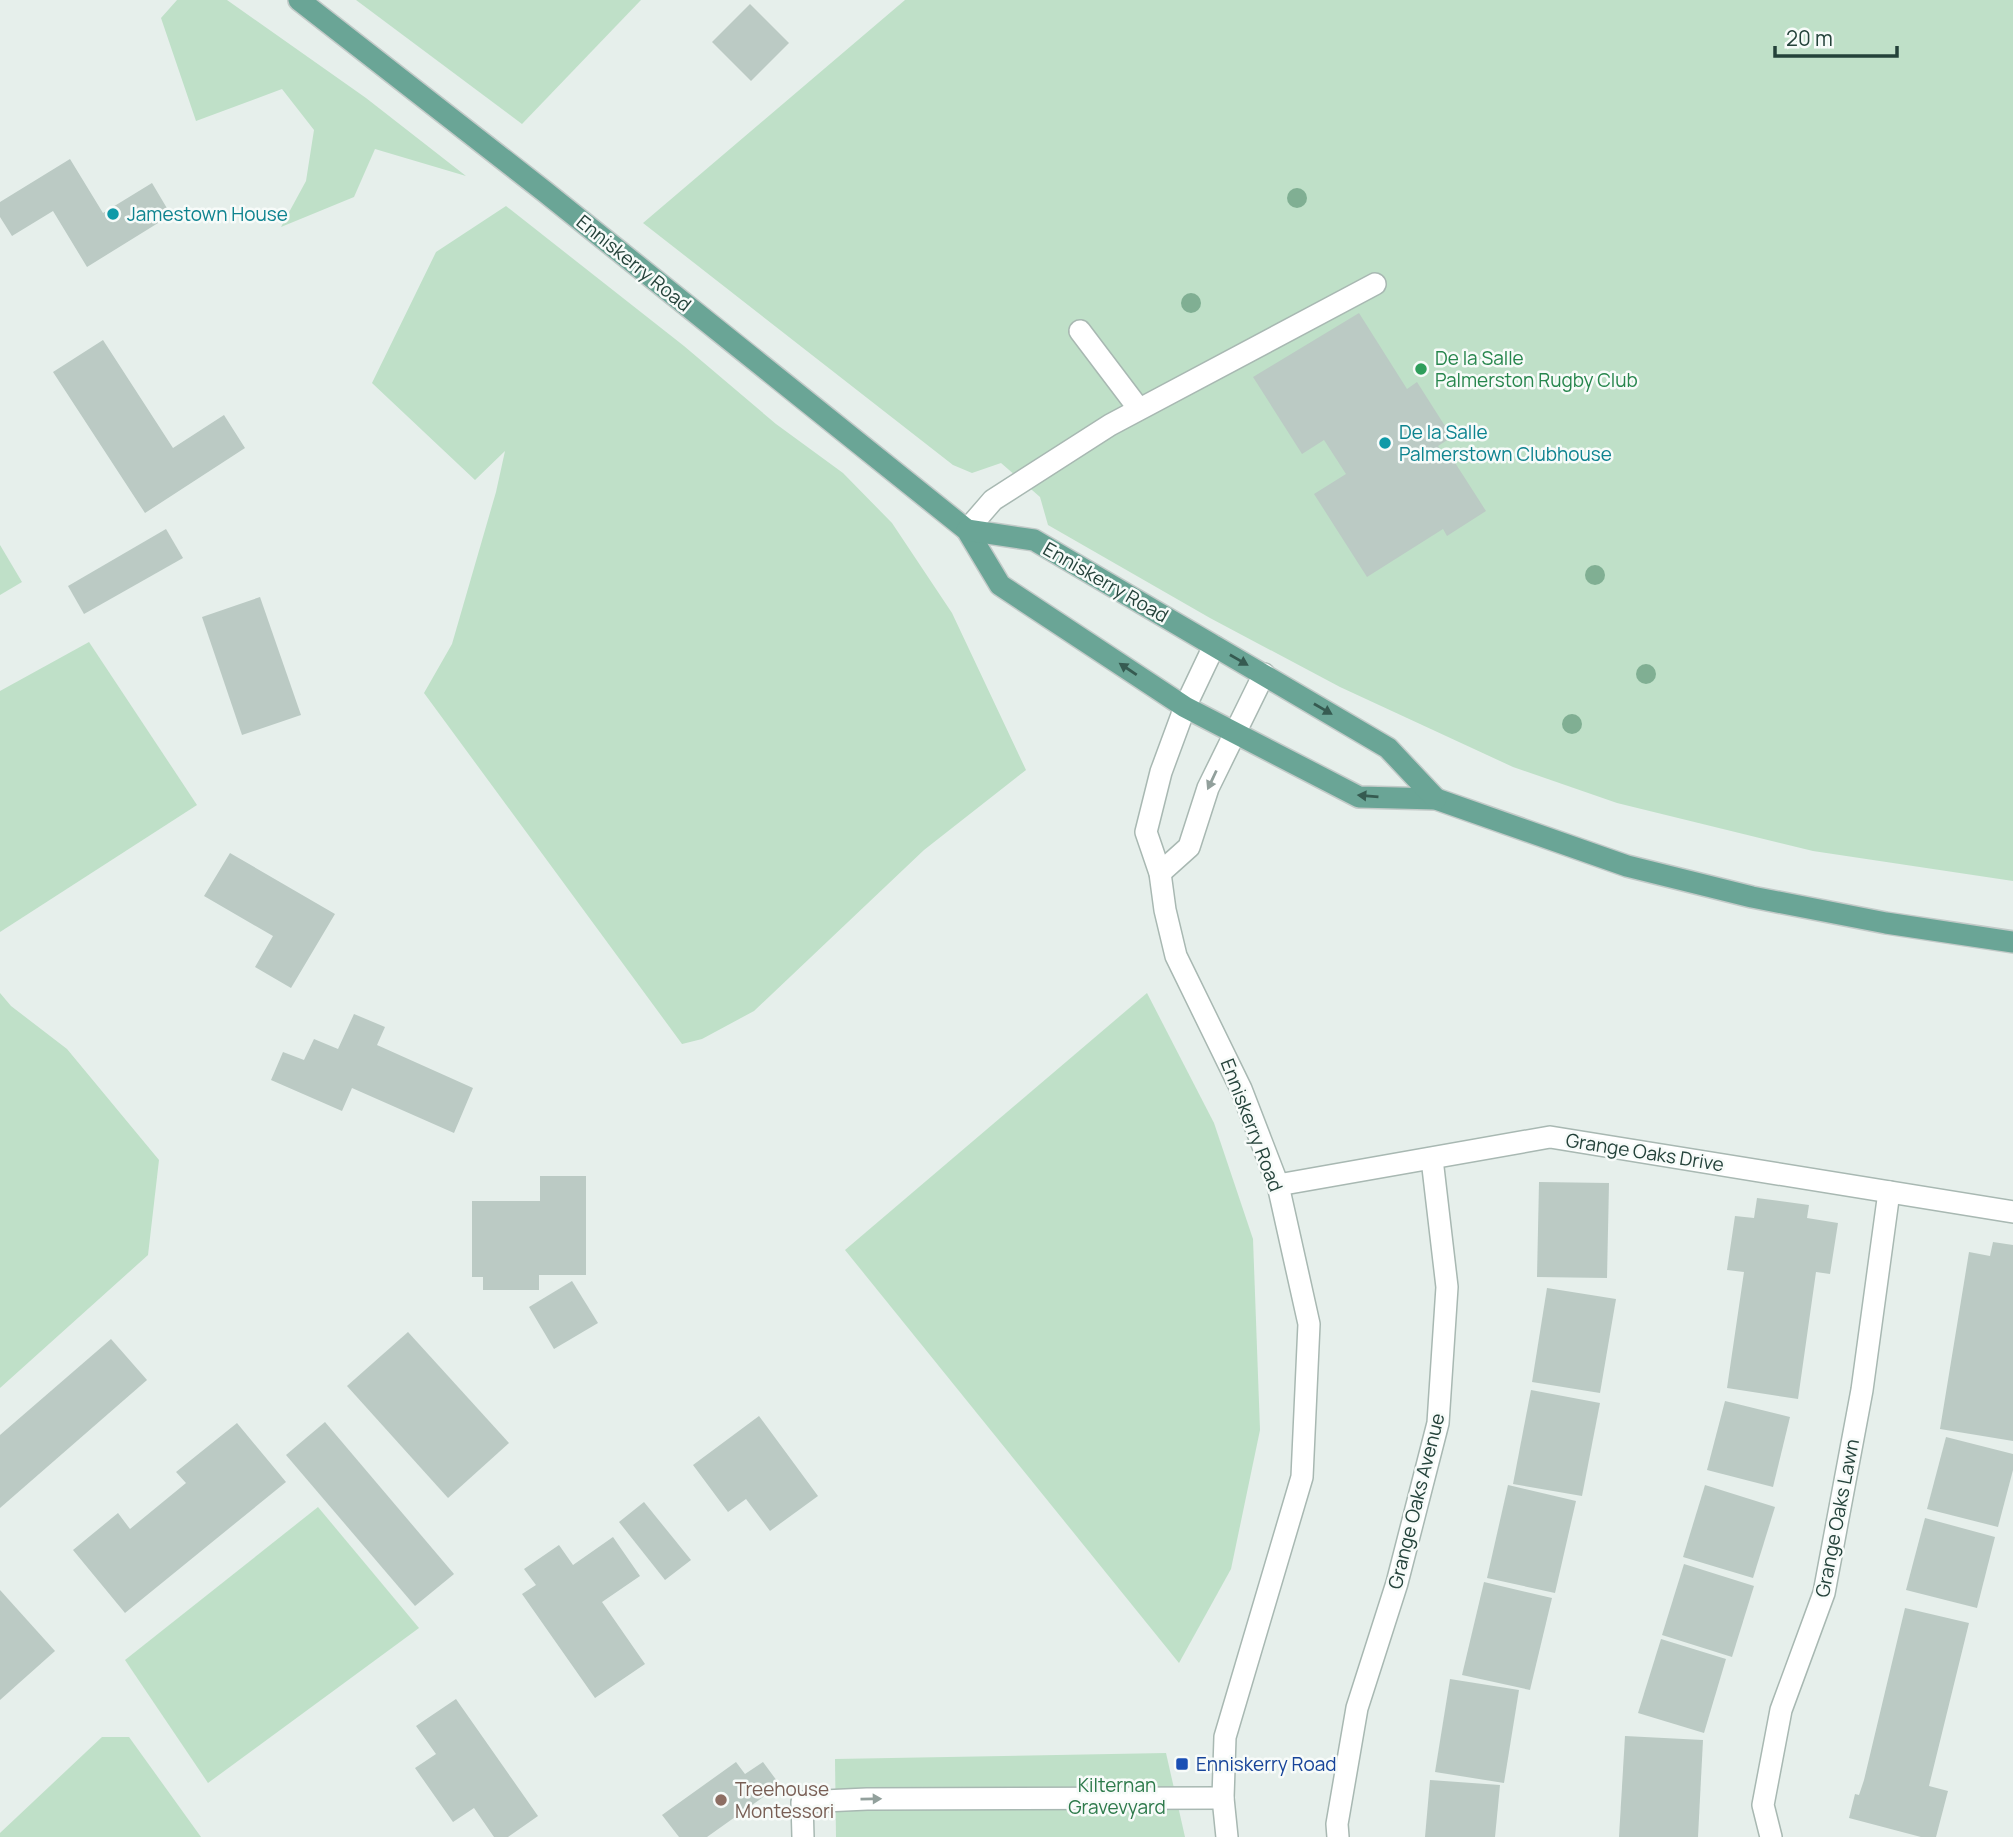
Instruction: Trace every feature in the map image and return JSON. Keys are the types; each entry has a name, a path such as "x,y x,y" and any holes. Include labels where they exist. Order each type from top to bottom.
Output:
{"main road":[{"name":"Enniskerry Road","path":"299,0 544,191 967,530 1000,585 1185,707 1359,797 1436,799"},
{"name":"Enniskerry Road","path":"967,530 1034,540 1214,646"},
{"path":"1214,646 1388,747 1436,799 1627,866 1752,897 1886,923 2013,943"}],"street":[{"path":"967,530 993,500 1110,425 1374,284"},
{"path":"1080,331 1139,409"},
{"name":"Enniskerry Road","path":"1214,646 1185,707 1161,772 1146,832 1160,873 1176,956 1241,1089 1278,1185 1308,1324 1302,1477 1225,1737 1223,1798 1227,1837"},
{"path":"1160,873 1189,847 1208,788 1264,674"},
{"name":"Grange Oaks Drive","path":"1278,1185 1550,1137 2013,1212"},
{"name":"Grange Oaks Avenue","path":"1338,1837 1337,1824 1357,1708 1397,1583 1438,1423 1447,1287 1432,1159"},
{"name":"Grange Oaks Lawn","path":"1771,1837 1763,1805 1781,1710 1824,1593 1862,1391 1889,1192"},
{"path":"803,1837 802,1802 867,1799 1223,1798"}],"green space":[{"path":"177,0 227,0 366,98 466,176 375,149 354,197 281,227 306,181 314,130 282,89 196,121 161,18"},
{"path":"356,0 641,0 522,124"},
{"name":"De la Salle Palmerston Rugby Club","path":"905,0 2013,0 2013,881 1813,851 1617,803 1513,767 1340,687 1210,618 1048,525 1040,497 1001,463 972,473 953,465 643,223"},
{"path":"506,206 684,346 776,424 843,473 892,523 952,613 1026,770 924,850 754,1011 702,1039 682,1044 424,693 452,644 496,492 505,451 475,480 372,383 436,252"},
{"path":"0,545 22,582 0,595"},
{"path":"89,642 197,805 0,932 0,691"},
{"path":"0,993 11,1006 67,1049 159,1160 148,1255 0,1388"},
{"path":"1147,993 1214,1123 1253,1239 1260,1430 1231,1569 1179,1663 845,1250"},
{"path":"318,1507 419,1628 208,1783 125,1660"},
{"path":"102,1737 129,1737 201,1837 0,1837 0,1833"},
{"name":"Kilternan Gravevyard","path":"1166,1753 1185,1837 836,1837 835,1759"}],"building":[{"path":"750,4 789,43 751,81 712,42"},
{"name":"Jamestown House","path":"70,159 103,213 152,183 171,215 87,267 53,211 12,236 0,217 0,202"},
{"name":"De la Salle Palmerstown Clubhouse","path":"1359,313 1407,389 1417,382 1452,437 1438,446 1448,461 1452,458 1486,511 1447,536 1443,529 1367,577 1314,494 1346,474 1324,440 1302,454 1253,377"},
{"path":"103,340 173,448 224,415 245,448 145,513 53,372"},
{"path":"166,529 183,558 84,614 68,586"},
{"path":"260,597 301,715 242,735 202,617"},
{"path":"230,853 335,914 291,988 255,967 273,936 204,896"},
{"path":"354,1014 385,1027 377,1045 473,1088 454,1133 352,1088 342,1111 271,1080 283,1052 304,1060 314,1039 338,1049"},
{"path":"540,1176 586,1176 586,1275 539,1275 539,1290 483,1290 483,1277 472,1277 472,1201 540,1201"},
{"path":"1539,1182 1609,1183 1607,1278 1537,1277"},
{"path":"1757,1198 1809,1205 1807,1218 1838,1223 1830,1274 1816,1272 1798,1399 1727,1388 1744,1272 1727,1270 1735,1216 1754,1218"},
{"path":"1993,1242 2013,1245 2013,1441 1940,1429 1969,1252 1990,1256"},
{"path":"572,1281 598,1323 554,1349 529,1307"},
{"path":"1547,1288 1616,1299 1600,1393 1532,1382"},
{"path":"408,1332 509,1443 448,1498 347,1386"},
{"path":"111,1339 147,1380 0,1508 0,1435"},
{"path":"1531,1390 1600,1403 1582,1496 1513,1484"},
{"path":"1725,1401 1790,1417 1773,1487 1707,1470"},
{"path":"759,1416 818,1496 770,1531 746,1499 728,1512 693,1465"},
{"path":"325,1422 454,1574 415,1606 286,1455"},
{"path":"237,1423 286,1482 125,1613 73,1550 118,1513 130,1529 186,1483 176,1472"},
{"path":"1946,1437 2013,1454 2013,1470 1998,1527 1927,1509"},
{"path":"1508,1485 1576,1501 1555,1593 1487,1578"},
{"path":"1705,1485 1775,1507 1753,1578 1683,1557"},
{"path":"644,1502 691,1560 665,1580 619,1522"},
{"path":"1925,1518 1995,1537 1977,1608 1906,1590"},
{"path":"613,1537 640,1576 602,1602 645,1664 595,1698 522,1594 536,1585 524,1569 559,1545 573,1565"},
{"path":"1684,1564 1754,1586 1732,1657 1662,1635"},
{"path":"1484,1582 1552,1598 1530,1690 1462,1675"},
{"path":"0,1590 55,1651 0,1700"},
{"path":"1905,1608 1969,1623 1929,1786 1948,1791 1936,1837 1921,1837 1849,1818 1855,1794 1859,1795 1864,1780"},
{"path":"1661,1639 1726,1659 1704,1733 1638,1713"},
{"path":"1450,1679 1519,1690 1504,1783 1435,1772"},
{"path":"456,1699 538,1816 508,1837 494,1837 474,1808 453,1822 415,1768 436,1754 416,1726"},
{"path":"1625,1736 1703,1740 1698,1837 1619,1837"},
{"name":"Treehouse Montessori","path":"736,1762 745,1774 763,1762 780,1785 707,1837 679,1837 662,1815"},
{"path":"1430,1780 1500,1785 1495,1837 1425,1837"}],"place":[{"name":"Jamestown House","path":"113,214"},
{"name":"De la Salle Palmerston Rugby Club","path":"1421,369"},
{"name":"De la Salle Palmerstown Clubhouse","path":"1385,443"},
{"name":"Enniskerry Road","path":"1182,1764"},
{"name":"Treehouse Montessori","path":"721,1800"}]}
